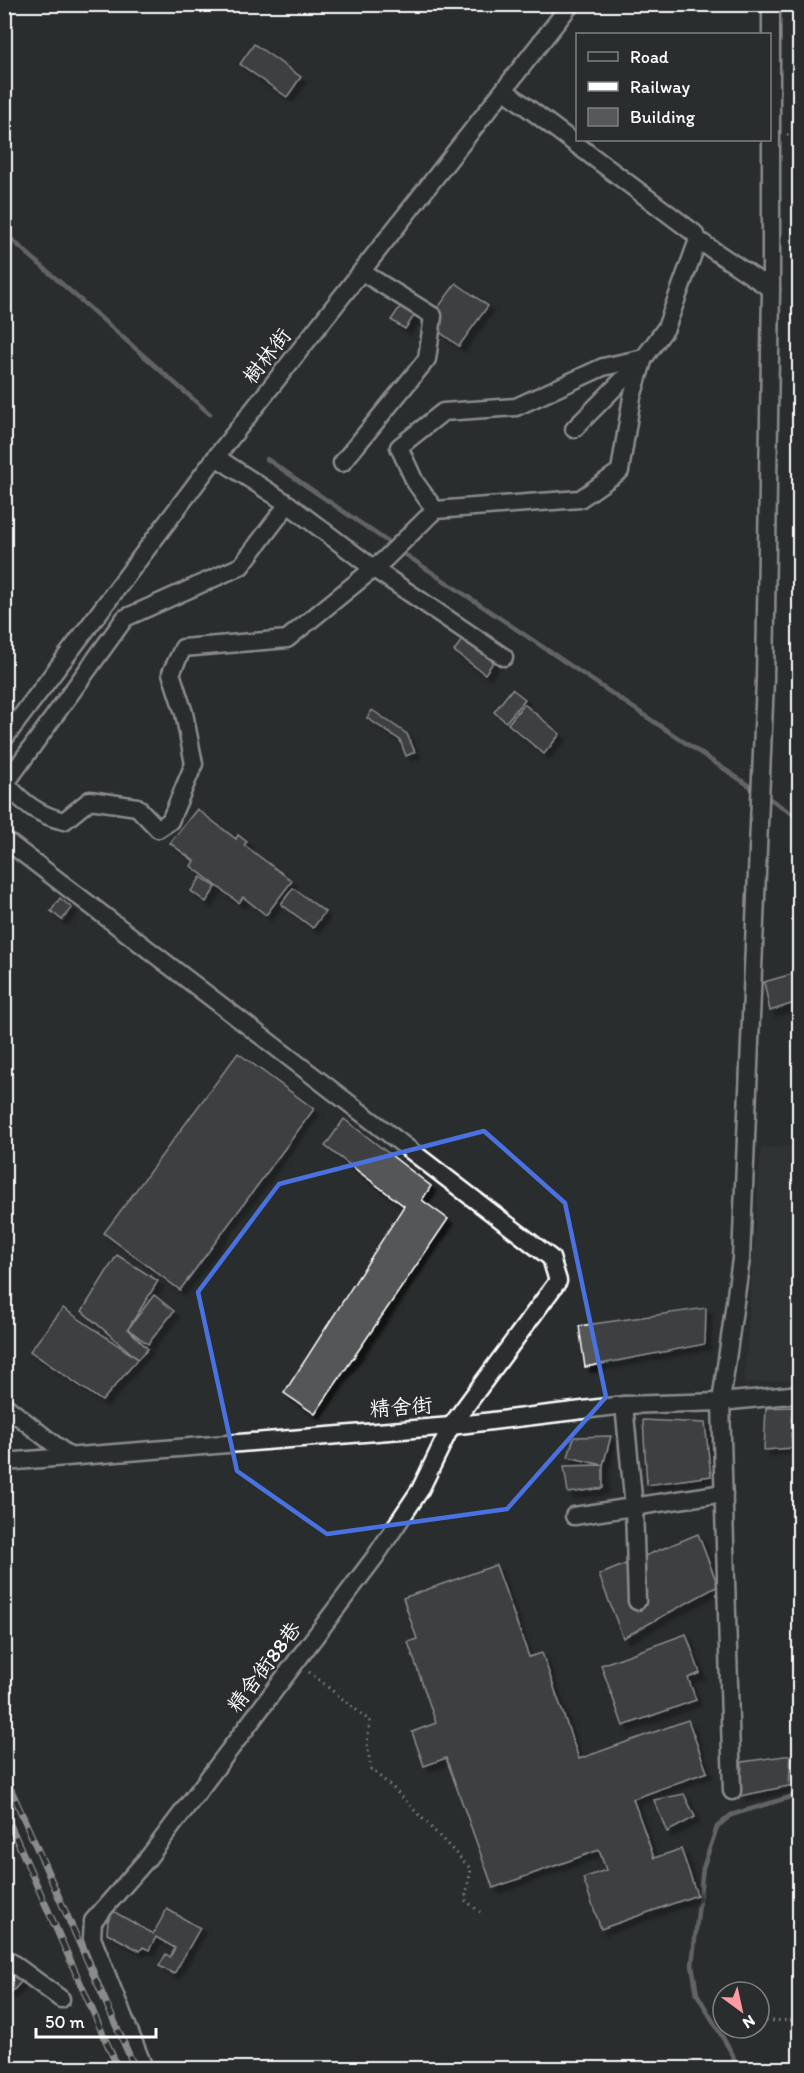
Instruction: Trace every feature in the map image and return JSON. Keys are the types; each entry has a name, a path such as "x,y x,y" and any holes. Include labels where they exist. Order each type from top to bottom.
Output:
{"street":[{"name":"樹林街","path":"4,739 216,457 571,4"},
{"path":"732,1791 721,1402 741,1259 766,640 771,289 771,10"},
{"path":"504,90 694,233 698,240 771,289"},
{"path":"574,429 644,358 666,328 698,240"},
{"path":"342,463 427,359 433,316 362,272"},
{"path":"435,510 415,482 399,447 443,412 516,407 603,367 644,358"},
{"path":"288,504 241,566 124,618 6,783 14,793 46,818 64,821 90,800 137,807 158,830 170,820 194,764 184,713 171,673 183,648 287,639 374,569 435,510 580,499 620,471 632,397 644,358"},
{"path":"216,457 288,504 374,569 504,657"},
{"name":"精舍街88巷","path":"4,839 551,1258 558,1281 452,1426 414,1499 375,1557 148,1858 93,1921 93,1938 144,2068"},
{"name":"精舍街","path":"4,1462 452,1426 624,1405 721,1402 800,1394"},
{"path":"4,1405 69,1456"},
{"path":"624,1405 634,1507 637,1601"},
{"path":"574,1516 724,1493"},
{"path":"4,1957 61,2000"}],"path":[{"path":"296,1662 370,1721 367,1743 371,1769 392,1787 471,1869 465,1900 480,1912"},
{"path":"771,2021 800,2020"}],"highlighted area":[{"path":"484,1131 565,1203 606,1397 507,1509 327,1534 237,1471 198,1292 279,1184"}],"shaded area":[{"path":"799,1146 799,1378 744,1384 761,1148"}],"building":[{"path":"254,44 301,77 287,97 240,64"},
{"path":"456,283 488,306 459,346 427,323"},
{"path":"402,304 416,313 405,329 391,320"},
{"path":"466,634 497,657 485,674 454,651"},
{"path":"512,689 525,699 506,722 494,712"},
{"path":"524,704 560,734 544,754 508,724"},
{"path":"372,710 407,734 415,752 406,756 400,740 367,718"},
{"path":"197,809 236,839 238,835 247,842 244,845 292,881 266,915 243,897 239,903 191,866 194,861 170,843"},
{"path":"201,877 216,887 206,902 191,891"},
{"path":"293,888 325,912 313,928 281,904"},
{"path":"60,898 72,908 62,920 51,911"},
{"path":"799,972 800,1001 770,1011 764,982"},
{"path":"238,1053 314,1109 180,1290 104,1233"},
{"path":"344,1119 431,1186 422,1200 448,1219 315,1414 284,1393 404,1206 325,1146"},
{"path":"117,1255 158,1281 128,1329 148,1349 138,1359 82,1311"},
{"path":"154,1295 174,1311 148,1344 128,1329"},
{"path":"63,1308 138,1359 102,1401 30,1351"},
{"path":"706,1308 705,1344 585,1367 579,1326"},
{"path":"793,1407 791,1421 800,1421 800,1431 791,1433 793,1448 764,1450 766,1408"},
{"path":"643,1420 705,1423 711,1476 647,1485"},
{"path":"611,1436 603,1465 568,1457 574,1437"},
{"path":"603,1465 603,1488 568,1493 564,1466"},
{"path":"698,1534 718,1586 623,1638 599,1575"},
{"path":"496,1565 529,1657 542,1653 579,1759 688,1720 707,1772 633,1799 654,1858 681,1849 697,1895 601,1929 583,1878 606,1870 599,1850 493,1888 446,1758 424,1766 412,1732 436,1723 408,1642 417,1639 403,1598"},
{"path":"686,1634 700,1673 688,1678 696,1700 623,1726 601,1665"},
{"path":"791,1755 789,1786 740,1796 742,1762"},
{"path":"684,1794 695,1817 667,1832 654,1800"},
{"path":"167,1909 200,1928 174,1974 159,1966 166,1954 170,1957 175,1948 156,1937 149,1950 143,1947 140,1951 107,1933 108,1921 113,1911 153,1934"},
{"path":"7,1969 21,1982 10,1994 4,1989 4,1972"}],"waterway":[{"path":"4,229 11,239 210,414"},
{"path":"267,459 388,542"},
{"path":"406,555 757,791"},
{"path":"764,795 800,819"},
{"path":"735,2068 733,2055 697,1994 692,1965 703,1868 717,1827 731,1815 800,1794"}],"railway":[{"path":"4,1774 135,2068"},
{"path":"4,1811 118,2068"}]}
